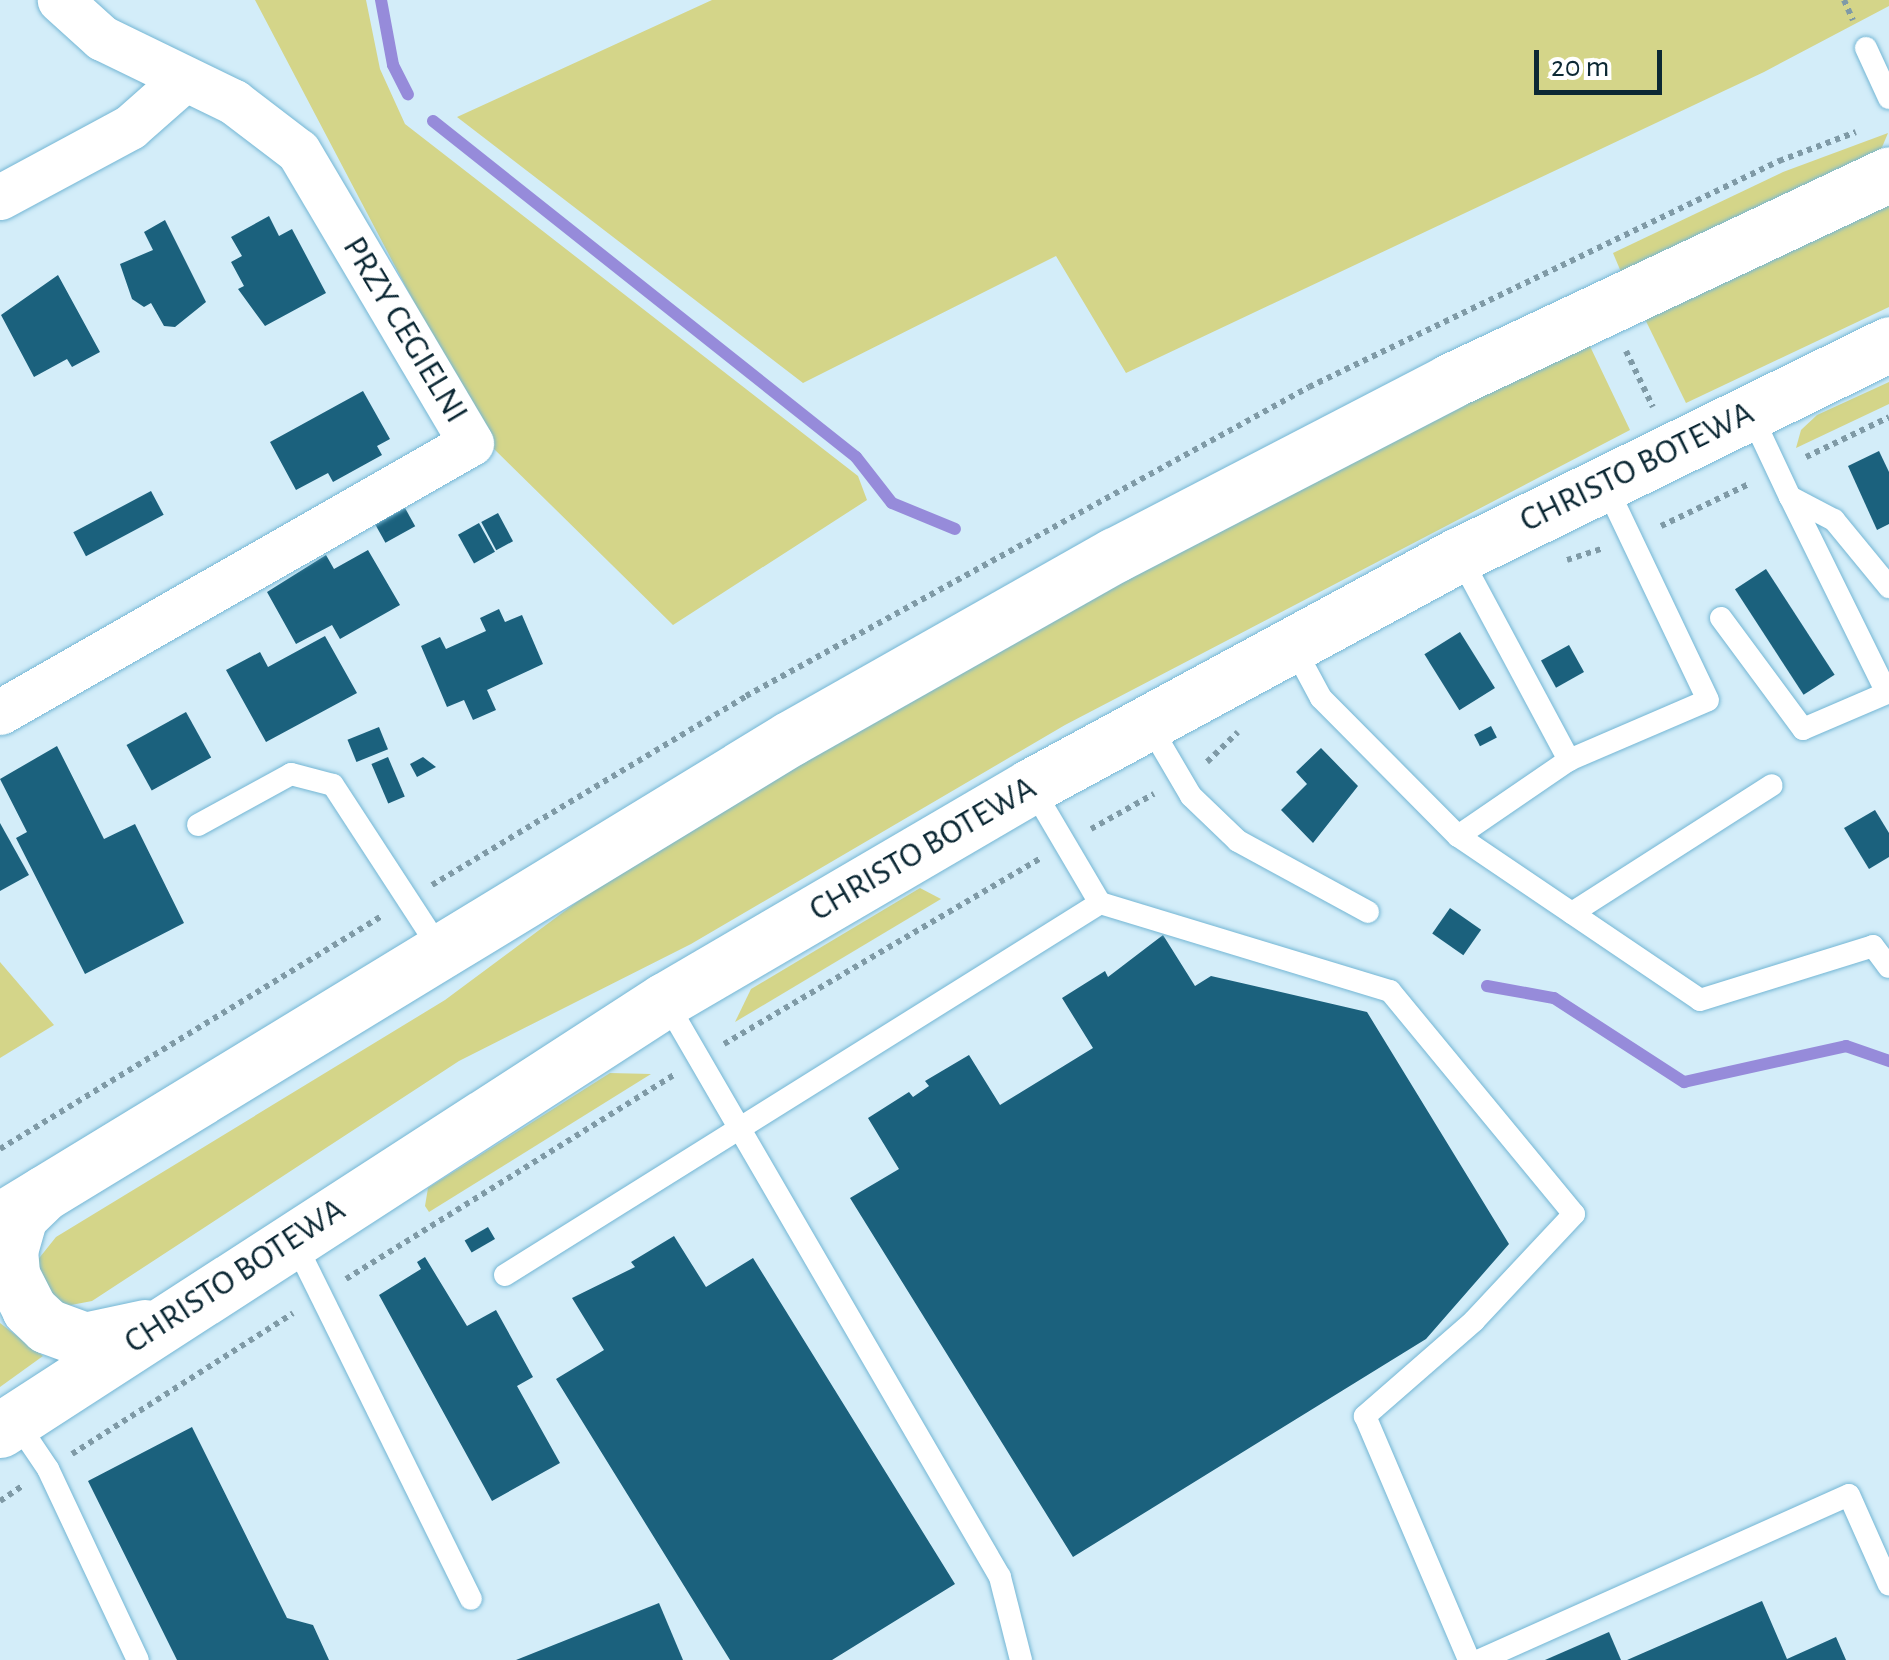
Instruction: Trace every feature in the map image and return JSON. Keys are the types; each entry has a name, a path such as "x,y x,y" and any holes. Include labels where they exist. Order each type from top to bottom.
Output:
{"main road":[{"path":"0,1220 792,738 1116,555 1605,306 1889,174"},
{"name":"CHRISTO BOTEWA","path":"8,1425 665,1000 1030,786 1459,555 1889,344"},
{"path":"51,1188 20,1216 10,1250 16,1288 38,1318 70,1336 100,1339 175,1314"}],"street":[{"name":"PRZY CEGIELNI","path":"0,712 472,443 298,151 261,118 102,38 60,0"},
{"path":"0,197 130,127 182,80"}],"lane":[{"path":"1866,48 1887,94"},
{"path":"1721,618 1803,728 1887,694 1749,410"},
{"path":"1458,836 1570,760 1708,700 1604,482"},
{"path":"1790,497 1834,520 1889,587"},
{"path":"1459,555 1570,760"},
{"path":"1291,643 1321,698 1458,836 1700,1000 1873,946 1889,966"},
{"path":"1147,721 1191,796 1238,841 1368,912"},
{"path":"198,824 291,774 333,785 440,949"},
{"path":"1572,914 1772,784"},
{"path":"1030,786 1100,904 1390,991 1574,1214 1474,1320 1365,1416 1469,1660"},
{"path":"505,1275 1100,904"},
{"path":"665,1000 1000,1578 1021,1660"},
{"path":"292,1238 471,1599"},
{"path":"8,1425 48,1469 138,1660"},
{"path":"1480,1660 1849,1495 1889,1585"}],"path":[{"path":"1580,254 1701,508"},
{"path":"1797,462 1889,417"},
{"path":"1648,532 1754,482"},
{"path":"1087,831 1159,791"},
{"path":"733,1038 1049,854"}],"green space":[{"path":"255,0 366,0 380,69 405,124 858,476 867,500 673,625 488,443"},
{"path":"712,0 1889,0 1889,6 1764,72 1126,373 1056,256 803,383 457,117"},
{"path":"1888,133 1880,152 1621,272 1613,253 1783,172"},
{"path":"1889,199 1889,307 1686,403 1642,313"},
{"path":"1587,340 1630,430 1065,725 691,944 459,1061 92,1301 66,1306 51,1300 36,1262 56,1237 445,1000 628,864 1066,610"},
{"path":"1889,382 1889,404 1796,448 1801,430 1817,415"},
{"path":"920,888 941,899 735,1022 751,989"},
{"path":"0,962 54,1025 0,1058"},
{"path":"610,1073 651,1074 429,1212 425,1206 428,1188"},
{"path":"0,1323 43,1356 0,1387"}],"building":[{"path":"269,216 279,236 292,229 326,293 265,326 238,289 244,286 231,262 242,256 231,237"},
{"path":"165,220 206,302 175,327 164,326 151,303 144,307 132,299 120,264 153,250 144,232"},
{"path":"58,275 100,352 72,367 67,359 34,377 1,315"},
{"path":"363,391 390,439 377,446 382,455 333,482 328,473 296,490 270,442"},
{"path":"1879,451 1889,472 1889,524 1877,530 1848,466"},
{"path":"151,491 164,515 86,556 73,532"},
{"path":"405,508 415,526 385,543 375,524"},
{"path":"498,513 513,541 496,550 481,522"},
{"path":"479,523 495,552 474,563 458,535"},
{"path":"368,550 400,605 340,639 332,625 296,644 267,592 326,555 334,569"},
{"path":"1766,569 1835,675 1804,695 1735,589"},
{"path":"499,609 505,622 522,615 543,664 487,690 496,710 473,720 464,700 447,707 421,646 440,637 446,649 486,631 480,618"},
{"path":"1460,632 1495,688 1459,710 1424,654"},
{"path":"325,636 357,693 266,742 226,670 260,652 268,667"},
{"path":"1569,645 1584,672 1556,688 1541,661"},
{"path":"186,712 211,757 152,790 127,745"},
{"path":"1491,726 1497,738 1480,746 1474,735"},
{"path":"379,727 388,749 356,762 347,740"},
{"path":"57,746 104,839 135,824 184,923 85,974 16,838 27,832 0,779"},
{"path":"1321,748 1358,786 1313,843 1281,810 1307,784 1296,772"},
{"path":"388,757 405,797 388,804 371,764"},
{"path":"423,757 436,767 417,777 410,764"},
{"path":"1875,810 1889,833 1889,857 1869,869 1844,828"},
{"path":"0,823 29,875 0,891"},
{"path":"1450,908 1481,930 1463,955 1432,933"},
{"path":"1163,935 1195,986 1211,976 1367,1012 1509,1244 1426,1339 1073,1557 850,1198 899,1169 868,1118 909,1092 913,1097 929,1086 925,1081 969,1055 1000,1105 1093,1048 1062,998 1105,971 1108,977"},
{"path":"488,1227 495,1239 472,1253 465,1240"},
{"path":"674,1236 706,1287 753,1258 955,1584 832,1660 730,1660 556,1379 604,1350 572,1298 635,1267 631,1262"},
{"path":"425,1257 467,1326 496,1310 533,1377 517,1386 560,1463 492,1501 379,1295 421,1269 417,1262"},
{"path":"192,1427 287,1618 313,1625 329,1660 177,1660 88,1481"},
{"path":"1762,1601 1787,1659 1836,1637 1846,1660 1627,1660"},
{"path":"659,1603 683,1660 516,1660"},
{"path":"1609,1632 1621,1660 1545,1660"}],"waterway":[{"path":"381,0 393,65 408,94"},
{"path":"433,121 856,457 892,503 955,529"},
{"path":"1487,986 1554,998 1684,1082 1846,1046 1889,1061"}]}
